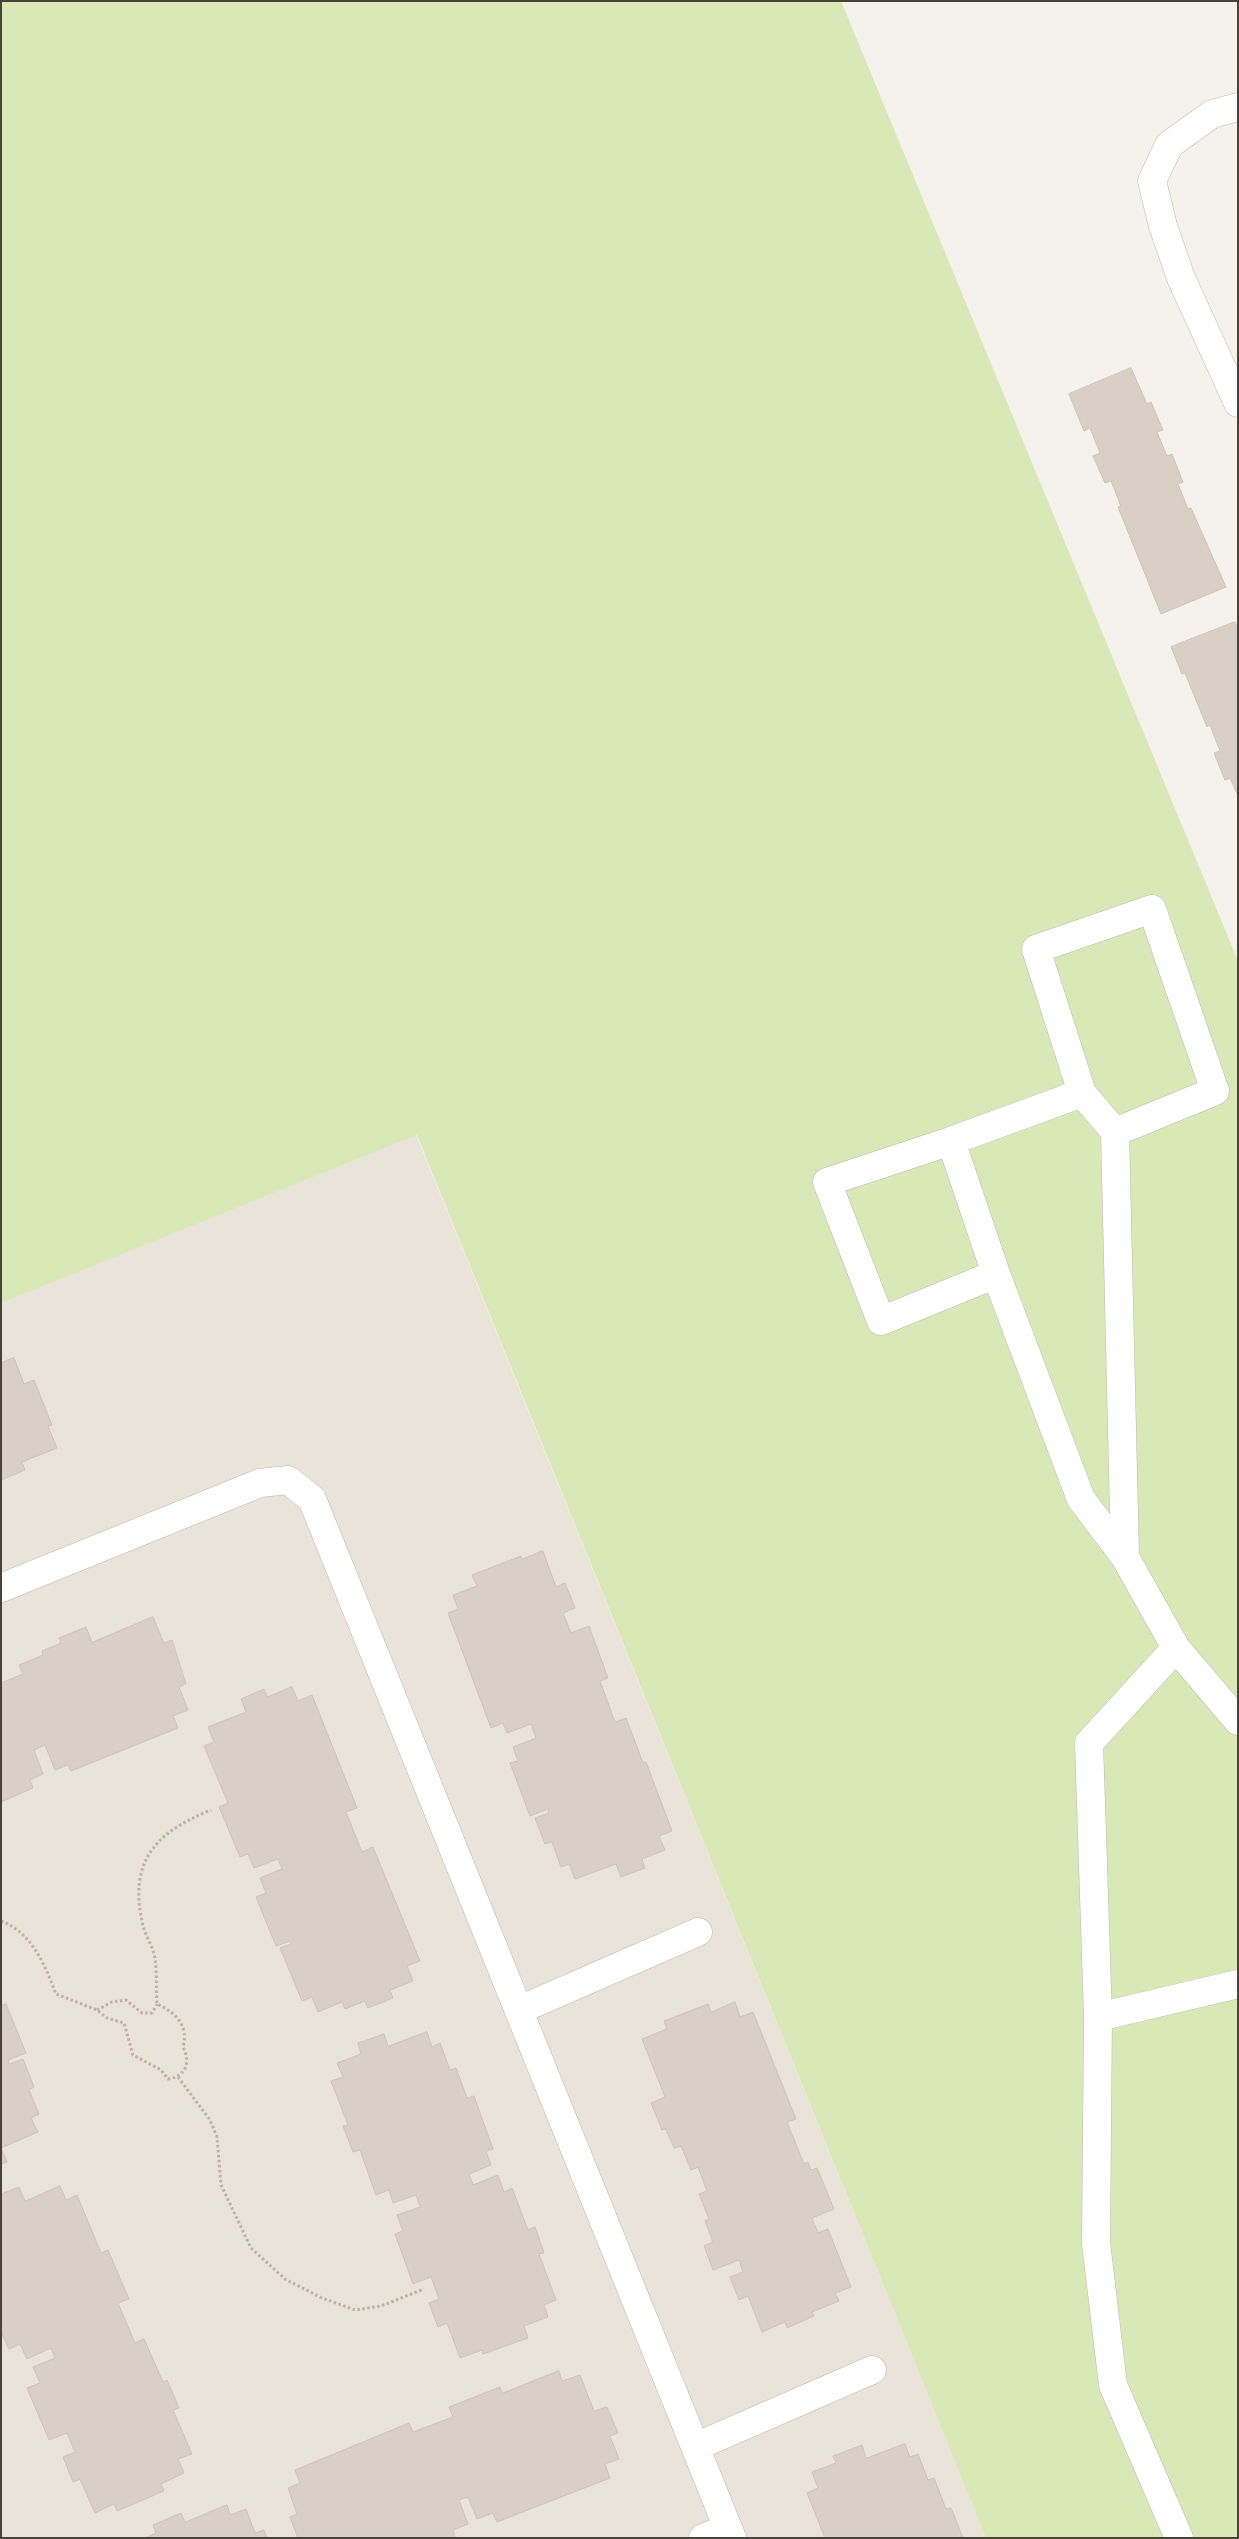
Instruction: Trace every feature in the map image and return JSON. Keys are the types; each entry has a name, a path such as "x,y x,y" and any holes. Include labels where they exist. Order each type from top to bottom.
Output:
{"street":[{"path":"1238,107 1212,114 1169,145 1152,180 1163,226 1182,278 1238,403"},
{"path":"1115,1132 1215,1091 1152,908 1036,949 1082,1093 1115,1132 1124,1557"},
{"path":"996,1274 881,1321 827,1182 951,1141 1082,1093"},
{"path":"951,1141 996,1274 1081,1499 1124,1557 1176,1648 1238,1721"},
{"path":"1,1588 260,1483 288,1480 312,1499 730,2533 703,2538"},
{"path":"1176,1648 1089,1743 1098,2017 1096,2243 1114,2385 1178,2538"},
{"path":"519,2010 698,1932"},
{"path":"1098,2017 1238,1984"},
{"path":"695,2447 872,2370"}],"path":[{"path":"97,2010 112,2002 126,2000 142,2013 152,2014 157,2004 155,1957 144,1928 138,1894 140,1873 149,1852 169,1832 184,1821 211,1810"},
{"path":"1,1921 13,1925 41,1956 56,1994 97,2010 107,2018 124,2024 132,2055 161,2070 168,2079 178,2077 185,2071 188,2057 183,2047 186,2037 183,2024 170,2010 157,2004"},
{"path":"178,2077 210,2120 217,2137 221,2185 242,2231 251,2248 285,2280 322,2298 355,2310 381,2306 424,2289"}],"shaded area":[{"path":"416,1135 986,2538 1,2538 1,1303"}],"green space":[{"path":"1,1 841,1 1238,961 1238,2538 986,2538 417,1135 1,1303"}],"building":[{"path":"1131,368 1147,404 1151,402 1163,430 1157,432 1167,456 1172,454 1183,482 1178,484 1188,509 1191,508 1226,587 1161,614 1118,507 1121,506 1111,481 1105,483 1093,456 1100,453 1090,428 1084,431 1069,394"},
{"path":"1235,622 1238,629 1238,796 1230,778 1225,780 1214,753 1220,751 1210,725 1207,727 1185,673 1182,674 1171,647"},
{"path":"14,1358 24,1384 34,1380 52,1425 48,1426 57,1448 22,1462 25,1470 1,1480 1,1363"},
{"path":"543,1551 556,1587 565,1583 575,1608 563,1613 571,1633 589,1626 608,1678 600,1681 615,1722 626,1718 643,1763 646,1762 672,1831 659,1836 665,1850 642,1859 645,1868 621,1877 616,1864 575,1879 569,1864 561,1867 552,1842 545,1844 535,1818 549,1813 548,1809 530,1816 510,1763 518,1761 513,1747 536,1738 531,1724 507,1733 503,1723 491,1728 448,1613 458,1609 453,1595 477,1586 472,1575 521,1556 522,1559"},
{"path":"153,1617 164,1643 172,1640 186,1684 179,1687 188,1710 173,1716 178,1728 71,1771 68,1765 55,1770 45,1745 34,1750 43,1774 30,1780 33,1788 1,1802 1,1683 23,1674 19,1665 43,1655 42,1651 61,1643 59,1638 86,1627 92,1642"},
{"path":"292,1687 298,1701 312,1695 357,1808 346,1812 362,1852 373,1847 420,1961 407,1966 413,1981 390,1990 393,1998 368,2008 365,2001 345,2009 342,2002 318,2012 312,1997 302,2001 280,1948 291,1944 290,1941 276,1946 256,1897 266,1893 260,1878 282,1869 278,1859 254,1868 248,1854 240,1857 219,1807 228,1803 204,1746 214,1742 208,1727 246,1712 241,1699 264,1689 267,1697"},
{"path":"735,2002 740,2017 753,2012 796,2119 787,2122 804,2164 808,2162 811,2170 817,2168 834,2209 812,2218 818,2233 828,2229 851,2287 835,2293 839,2301 812,2312 814,2316 787,2328 785,2322 762,2332 748,2296 739,2300 730,2277 743,2272 739,2260 713,2270 704,2246 713,2242 705,2221 709,2219 699,2194 707,2191 698,2167 691,2170 681,2146 674,2148 666,2129 662,2130 651,2103 665,2097 642,2039 667,2029 664,2021 708,2004 711,2012"},
{"path":"6,2004 26,2053 8,2060 9,2064 23,2059 34,2087 29,2090 39,2114 31,2118 38,2132 1,2148 1,2006"},
{"path":"427,2032 432,2047 440,2043 450,2070 456,2068 467,2098 474,2096 493,2149 486,2151 491,2165 469,2174 473,2185 498,2175 504,2192 512,2188 528,2230 535,2227 544,2253 539,2254 556,2300 544,2305 548,2317 524,2326 528,2338 483,2354 482,2350 460,2358 447,2323 438,2327 429,2303 439,2299 431,2277 413,2284 395,2234 403,2231 397,2215 420,2207 416,2195 393,2203 389,2190 376,2195 360,2150 353,2152 343,2126 348,2125 331,2081 343,2077 337,2063 361,2054 358,2043 384,2034 388,2046"},
{"path":"1,2148 7,2162 1,2164"},
{"path":"60,2186 66,2200 77,2195 101,2253 108,2250 129,2299 118,2303 135,2343 144,2339 163,2382 167,2380 179,2408 173,2410 192,2454 178,2459 184,2473 161,2484 164,2491 117,2511 114,2504 95,2513 80,2479 73,2482 63,2457 75,2452 67,2433 49,2440 27,2388 40,2383 33,2367 55,2358 51,2348 27,2359 20,2344 9,2349 1,2332 1,2194 19,2187 25,2201"},
{"path":"559,2371 562,2381 580,2375 594,2411 607,2407 618,2433 610,2436 619,2459 605,2464 610,2478 497,2522 493,2513 477,2519 468,2497 459,2500 468,2524 453,2530 455,2538 298,2538 290,2517 297,2514 288,2488 300,2483 295,2470 409,2423 413,2432 453,2417 449,2407 500,2387 502,2393"},
{"path":"905,2444 910,2457 918,2454 928,2480 934,2478 946,2509 951,2508 963,2538 825,2538 807,2493 818,2488 812,2472 836,2463 833,2456 862,2445 866,2458"},
{"path":"227,2505 230,2515 246,2509 255,2533 264,2530 267,2538 145,2538 156,2533 153,2525 181,2513 185,2522"}]}
